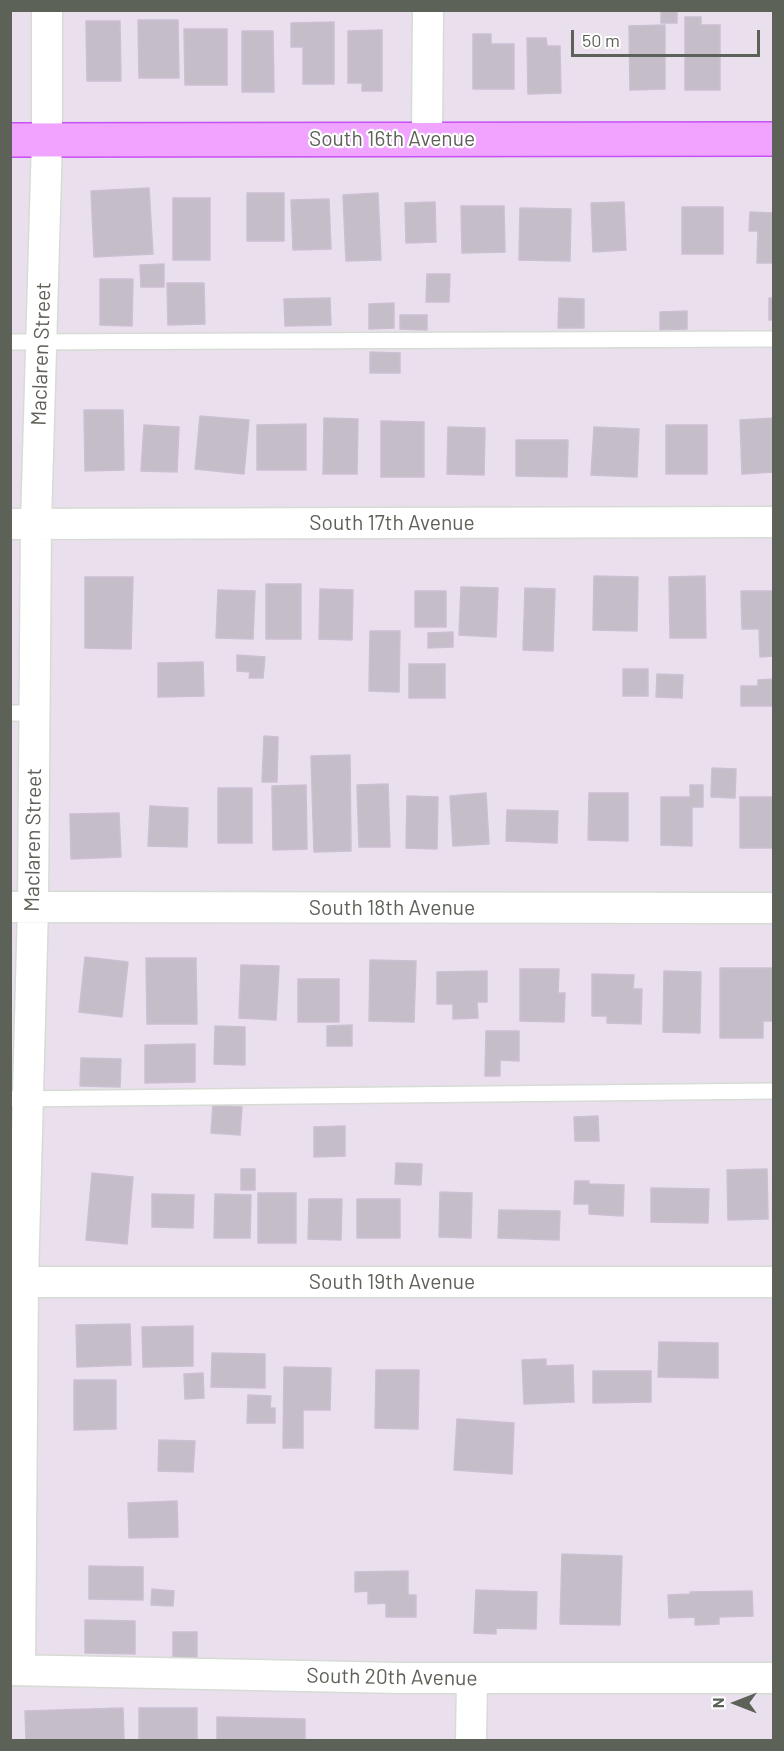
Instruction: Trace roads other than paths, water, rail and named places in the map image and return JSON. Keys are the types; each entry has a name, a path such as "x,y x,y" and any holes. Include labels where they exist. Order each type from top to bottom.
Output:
{"main road":[{"name":"South 16th Avenue","path":"10,140 774,139"}],"street":[{"name":"Maclaren Street","path":"15,1670 23,524 41,342 47,140 47,10"},
{"path":"427,138 428,10"},
{"name":"South 17th Avenue","path":"23,524 774,522"},
{"name":"South 18th Avenue","path":"22,907 774,908"},
{"name":"South 19th Avenue","path":"16,1282 774,1282"},
{"name":"South 20th Avenue","path":"15,1670 472,1678 774,1678"},
{"path":"471,1740 472,1678"}],"lane":[{"path":"10,342 774,339"},
{"path":"19,1099 774,1092"}]}
